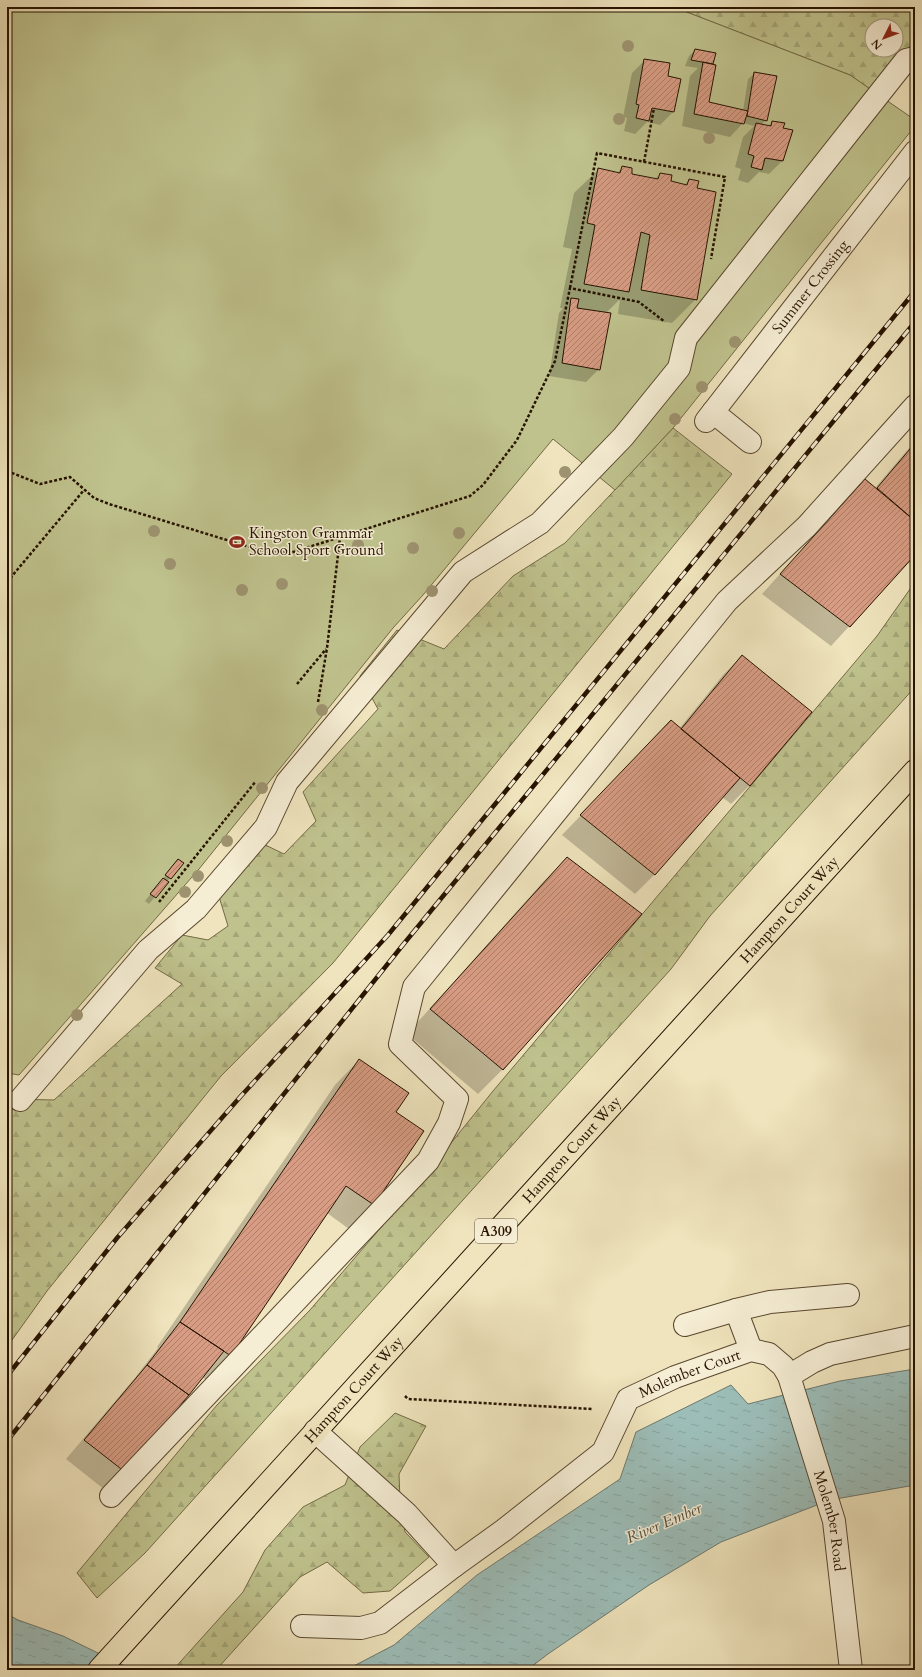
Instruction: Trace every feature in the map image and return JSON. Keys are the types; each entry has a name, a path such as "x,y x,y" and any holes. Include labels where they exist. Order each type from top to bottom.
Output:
{"highway":[{"name":"Hampton Court Way","path":"99,1670 915,771"}],"street":[{"path":"20,1100 148,950 196,909 266,828 287,782 463,572 540,523 623,438 679,368 686,338 906,60 915,58"},
{"name":"Summer Crossing","path":"750,442 709,416 915,152"},
{"path":"111,1496 428,1161 449,1123 457,1099 400,1044 414,987 727,601 807,526 915,406"},
{"path":"685,1325 770,1302 848,1295"},
{"path":"736,1310 751,1350"},
{"path":"789,1376 812,1362 830,1354 915,1336"},
{"name":"Molember Court","path":"628,1399 675,1378 751,1350 769,1354 783,1366 789,1376"},
{"name":"Molember Road","path":"789,1376 834,1521 851,1670"},
{"path":"302,1626 361,1628 380,1623 504,1530 603,1452 628,1399"},
{"path":"315,1431 406,1514 454,1566"}],"path":[{"path":"644,162 654,108"},
{"path":"7,471 40,484 70,477 94,498 109,504 266,552 290,553 340,538 470,496 483,485 517,440 555,362 597,153 725,177 712,259"},
{"path":"570,288 639,302 686,338"},
{"path":"7,582 84,490"},
{"path":"318,704 327,648 340,538"},
{"path":"297,684 327,648"},
{"path":"157,905 259,777"},
{"path":"405,1396 408,1399 607,1410 628,1399"}],"green space":[{"name":"Kingston Grammar School Sport Ground","path":"7,7 684,7 684,11 850,75 915,120 915,126 673,428 615,490 553,439 423,595 393,628 199,869 19,1075 7,1073"},
{"path":"684,7 915,7 915,48 872,91 850,75 684,11"},
{"path":"673,428 732,474 333,963 221,1076 47,1291 7,1347 7,1099 54,1100 182,984 155,968 182,935 208,940 228,926 217,890 253,839 284,854 316,821 303,792 378,709 360,676 397,630 444,649 513,576 565,543"},
{"path":"915,582 915,687 710,916 671,969 145,1553 97,1598 77,1573 217,1405 310,1310 414,1189 493,1091 877,636"},
{"path":"395,1413 426,1426 399,1474 400,1500 405,1532 429,1557 390,1591 363,1593 327,1562 300,1577 216,1670 173,1670 243,1592 265,1550 303,1507 345,1485 360,1447"}],"water":[{"name":"River Ember","path":"915,1369 915,1485 830,1500 721,1542 649,1585 527,1670 346,1670 394,1645 477,1575 620,1479 636,1432 731,1385 748,1404 840,1381"},
{"path":"7,1614 18,1620 63,1636 133,1670 7,1670"}],"building":[{"path":"695,49 716,53 713,64 691,60"},
{"path":"644,59 670,63 668,76 681,79 674,112 652,108 649,121 636,118 639,105 636,104"},
{"path":"703,62 716,65 709,102 748,111 744,124 694,114"},
{"path":"754,72 777,76 767,121 747,116"},
{"path":"772,121 785,123 783,128 793,130 783,161 765,158 762,170 751,167 754,156 748,154 756,123 771,126"},
{"path":"622,166 632,168 632,174 658,179 660,173 672,175 671,181 687,185 689,179 699,181 697,188 716,192 697,300 641,290 650,235 641,232 629,292 584,284 595,225 587,223 598,168 620,173"},
{"path":"571,298 579,299 577,308 611,313 600,370 562,363"},
{"path":"915,443 915,521 877,488"},
{"path":"865,479 915,521 915,555 850,627 780,574"},
{"path":"742,655 812,712 750,786 681,729"},
{"path":"671,720 740,778 655,875 580,815"},
{"path":"567,857 642,914 503,1070 430,1009"},
{"path":"178,859 184,863 171,879 165,875"},
{"path":"163,878 169,882 156,898 150,894"},
{"path":"359,1059 409,1093 396,1112 424,1131 374,1205 346,1186 231,1356 180,1322"},
{"path":"180,1322 224,1351 189,1395 147,1365"},
{"path":"147,1365 189,1395 125,1472 84,1440"}],"railway":[{"path":"7,1376 117,1238 241,1096 388,935 915,291"},
{"path":"7,1441 402,946 915,322"}],"place":[{"name":"Kingston Grammar School Sport Ground","path":"237,542"}]}
